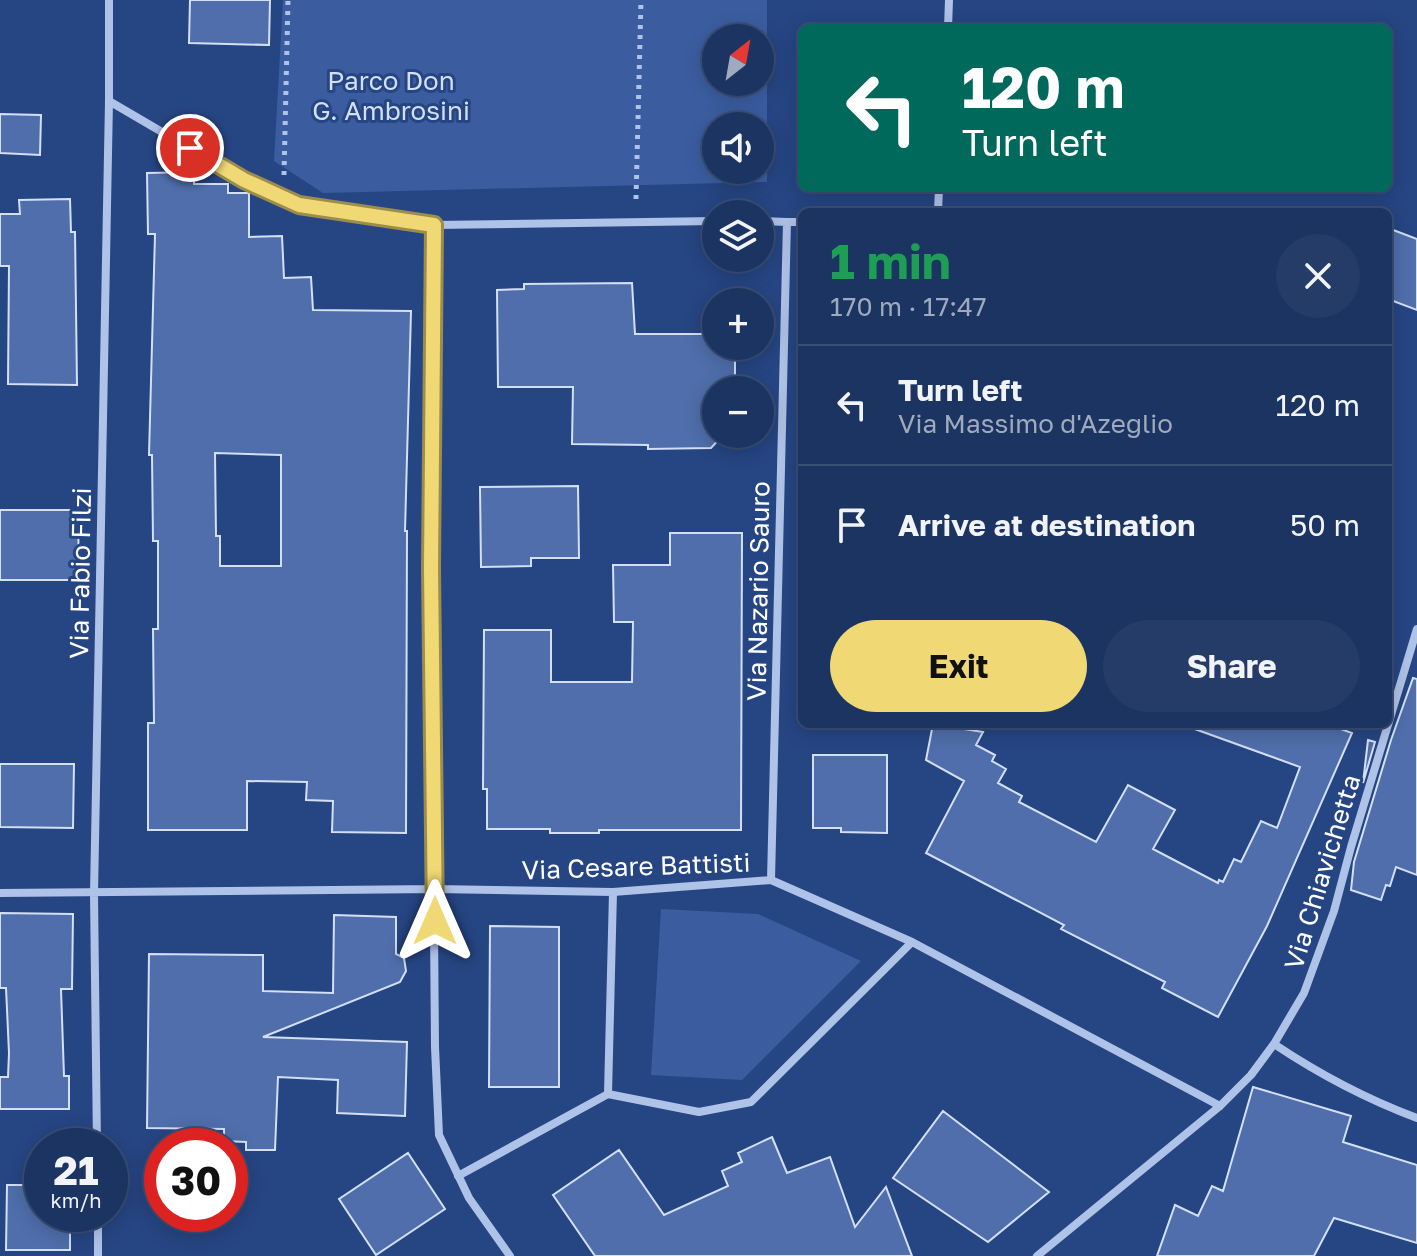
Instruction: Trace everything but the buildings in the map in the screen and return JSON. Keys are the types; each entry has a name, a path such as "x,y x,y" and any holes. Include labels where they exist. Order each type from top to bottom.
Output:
{"street":[{"name":"Via Fabio Filzi","path":"97,1128 94,894 109,0"},
{"path":"948,24 949,0"},
{"path":"109,101 244,180 299,205 434,225 702,221"},
{"path":"774,222 798,222"},
{"name":"Via Nazario Sauro","path":"771,880 787,222"},
{"path":"434,225 431,568 435,1047 439,1135 469,1198 510,1256"},
{"name":"Via Chiavichetta","path":"1392,712 1417,629"},
{"name":"Via Chiavichetta","path":"1037,1256 1220,1106 1251,1075 1274,1044 1304,993 1334,911 1387,728"},
{"name":"Via Cesare Battisti","path":"0,893 435,889 613,892 771,880 912,942 1220,1106"},
{"path":"608,1094 613,892"},
{"path":"458,1176 608,1094 699,1112 751,1102 912,942"},
{"path":"1274,1044 1330,1078 1417,1118"},
{"path":"98,1232 98,1256"}],"path":[{"path":"284,198 288,0"},
{"path":"636,220 641,0"}],"green space":[{"name":"Parco Don G. Ambrosini","path":"283,0 767,0 767,24 702,24 702,96 767,96 767,112 702,112 702,184 323,193 274,161"},
{"path":"661,909 758,914 861,961 742,1080 651,1075"}],"route":[{"path":"190,148 244,180 299,205 434,225 431,568 435,921"}]}
